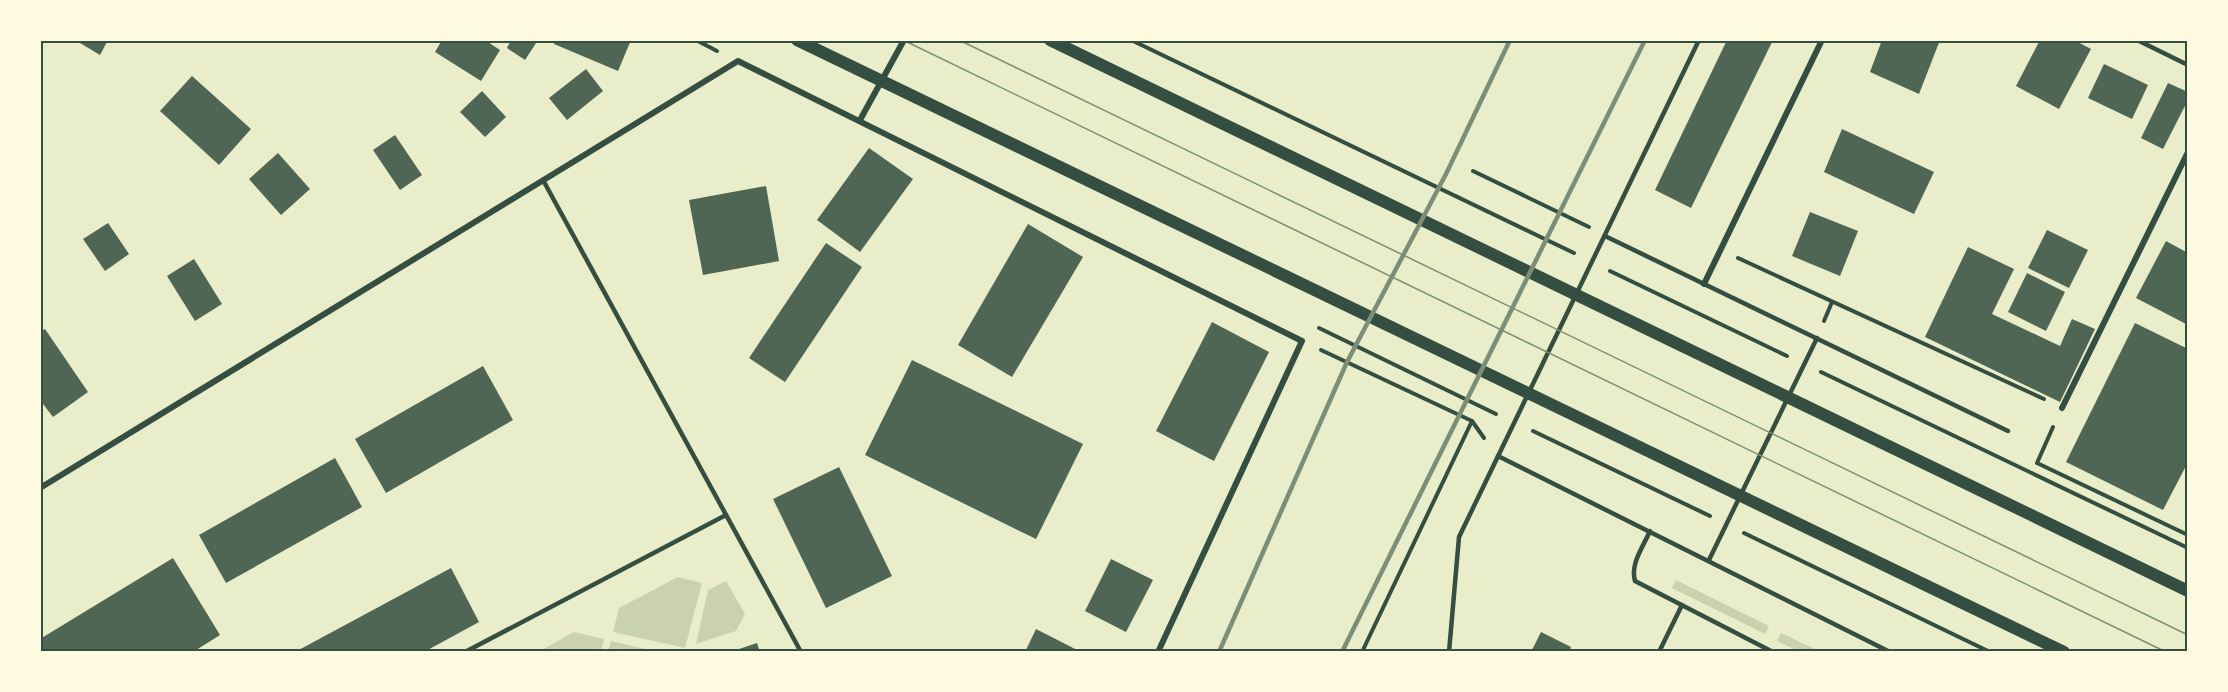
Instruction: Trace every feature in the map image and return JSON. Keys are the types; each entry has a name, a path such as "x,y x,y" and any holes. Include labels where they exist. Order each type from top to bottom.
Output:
{"main road":[{"path":"797,40 2064,651"},
{"path":"1050,40 2187,591"}],"street":[{"path":"860,120 904,40"},
{"path":"1704,284 1822,40"},
{"path":"40,488 738,61 1302,341 1158,651"},
{"path":"2062,408 2187,152"}],"lane":[{"path":"1449,651 1459,537 1699,40"},
{"path":"2137,40 2187,65"},
{"path":"543,180 801,651"},
{"path":"1605,236 2008,430"},
{"path":"1709,560 1817,338"},
{"path":"1498,456 1890,651"},
{"path":"465,651 726,514"},
{"path":"1650,531 1632,572 1635,581 1773,651"},
{"path":"1659,651 1682,605"}],"path":[{"path":"1131,40 1584,258"},
{"path":"1473,171 1605,236"},
{"path":"1605,268 1789,357"},
{"path":"1313,325 1506,418"},
{"path":"1302,341 1472,421 1498,456"},
{"path":"1810,367 2187,548"},
{"path":"1362,651 1472,421"},
{"path":"1528,429 1711,517"},
{"path":"1743,532 1990,651"}],"green space":[{"path":"678,577 702,583 685,648 613,632 619,608"},
{"path":"1676,580 1769,626 1765,634 1672,588"},
{"path":"726,581 745,614 736,631 696,644 708,590"},
{"path":"574,632 604,639 601,651 540,651"},
{"path":"1781,633 1819,651 1798,651 1777,641"},
{"path":"611,641 654,651 608,651"}],"building":[{"path":"75,40 108,40 100,55"},
{"path":"442,40 485,40 500,50 481,81 435,52"},
{"path":"511,40 538,40 525,60 507,48"},
{"path":"555,40 631,40 618,71 554,44"},
{"path":"1727,40 1773,40 1691,208 1655,190"},
{"path":"1882,40 1940,40 1919,94 1870,72"},
{"path":"2040,40 2074,40 2091,49 2059,109 2016,86"},
{"path":"2104,64 2148,85 2132,119 2088,98"},
{"path":"586,69 603,91 567,120 549,98"},
{"path":"192,76 251,129 219,165 160,111"},
{"path":"2168,83 2188,92 2188,100 2163,149 2141,138"},
{"path":"482,91 506,117 485,137 460,112"},
{"path":"1842,129 1934,172 1914,214 1824,172"},
{"path":"395,135 422,175 400,190 373,150"},
{"path":"869,148 913,179 860,252 817,220"},
{"path":"278,153 310,189 281,215 249,179"},
{"path":"766,186 779,261 703,275 689,200"},
{"path":"1810,212 1858,231 1840,276 1792,256"},
{"path":"108,223 129,254 105,271 83,239"},
{"path":"1028,224 1083,257 1012,377 958,345"},
{"path":"2047,230 2088,250 2069,288 2028,268"},
{"path":"2166,241 2188,253 2188,325 2136,298"},
{"path":"826,243 862,267 785,382 749,358"},
{"path":"1968,247 2014,269 1992,314 2060,346 2072,319 2095,329 2060,402 1925,337"},
{"path":"194,259 222,304 195,321 167,276"},
{"path":"2027,273 2065,292 2046,331 2008,312"},
{"path":"1212,322 1269,352 1214,461 1156,431"},
{"path":"2135,323 2188,349 2188,462 2163,510 2066,462"},
{"path":"45,329 88,392 53,417 40,400 40,332"},
{"path":"912,360 1083,444 1036,539 865,455"},
{"path":"483,366 513,420 386,493 355,439"},
{"path":"335,458 362,507 226,583 199,535"},
{"path":"839,467 892,576 826,608 773,499"},
{"path":"173,558 220,635 193,652 40,652 40,639"},
{"path":"1111,559 1153,580 1126,632 1085,611"},
{"path":"451,568 479,622 424,652 295,652"},
{"path":"1036,629 1081,652 1025,652"},
{"path":"1541,632 1571,647 1569,652 1531,652"},
{"path":"757,643 760,652 733,652 733,651"}],"tram line":[{"path":"903,40 2166,652"},
{"path":"959,40 2188,635"}],"railway":[{"path":"1219,652 1347,362 1446,174 1510,40"},
{"path":"1342,652 1645,40"}]}
